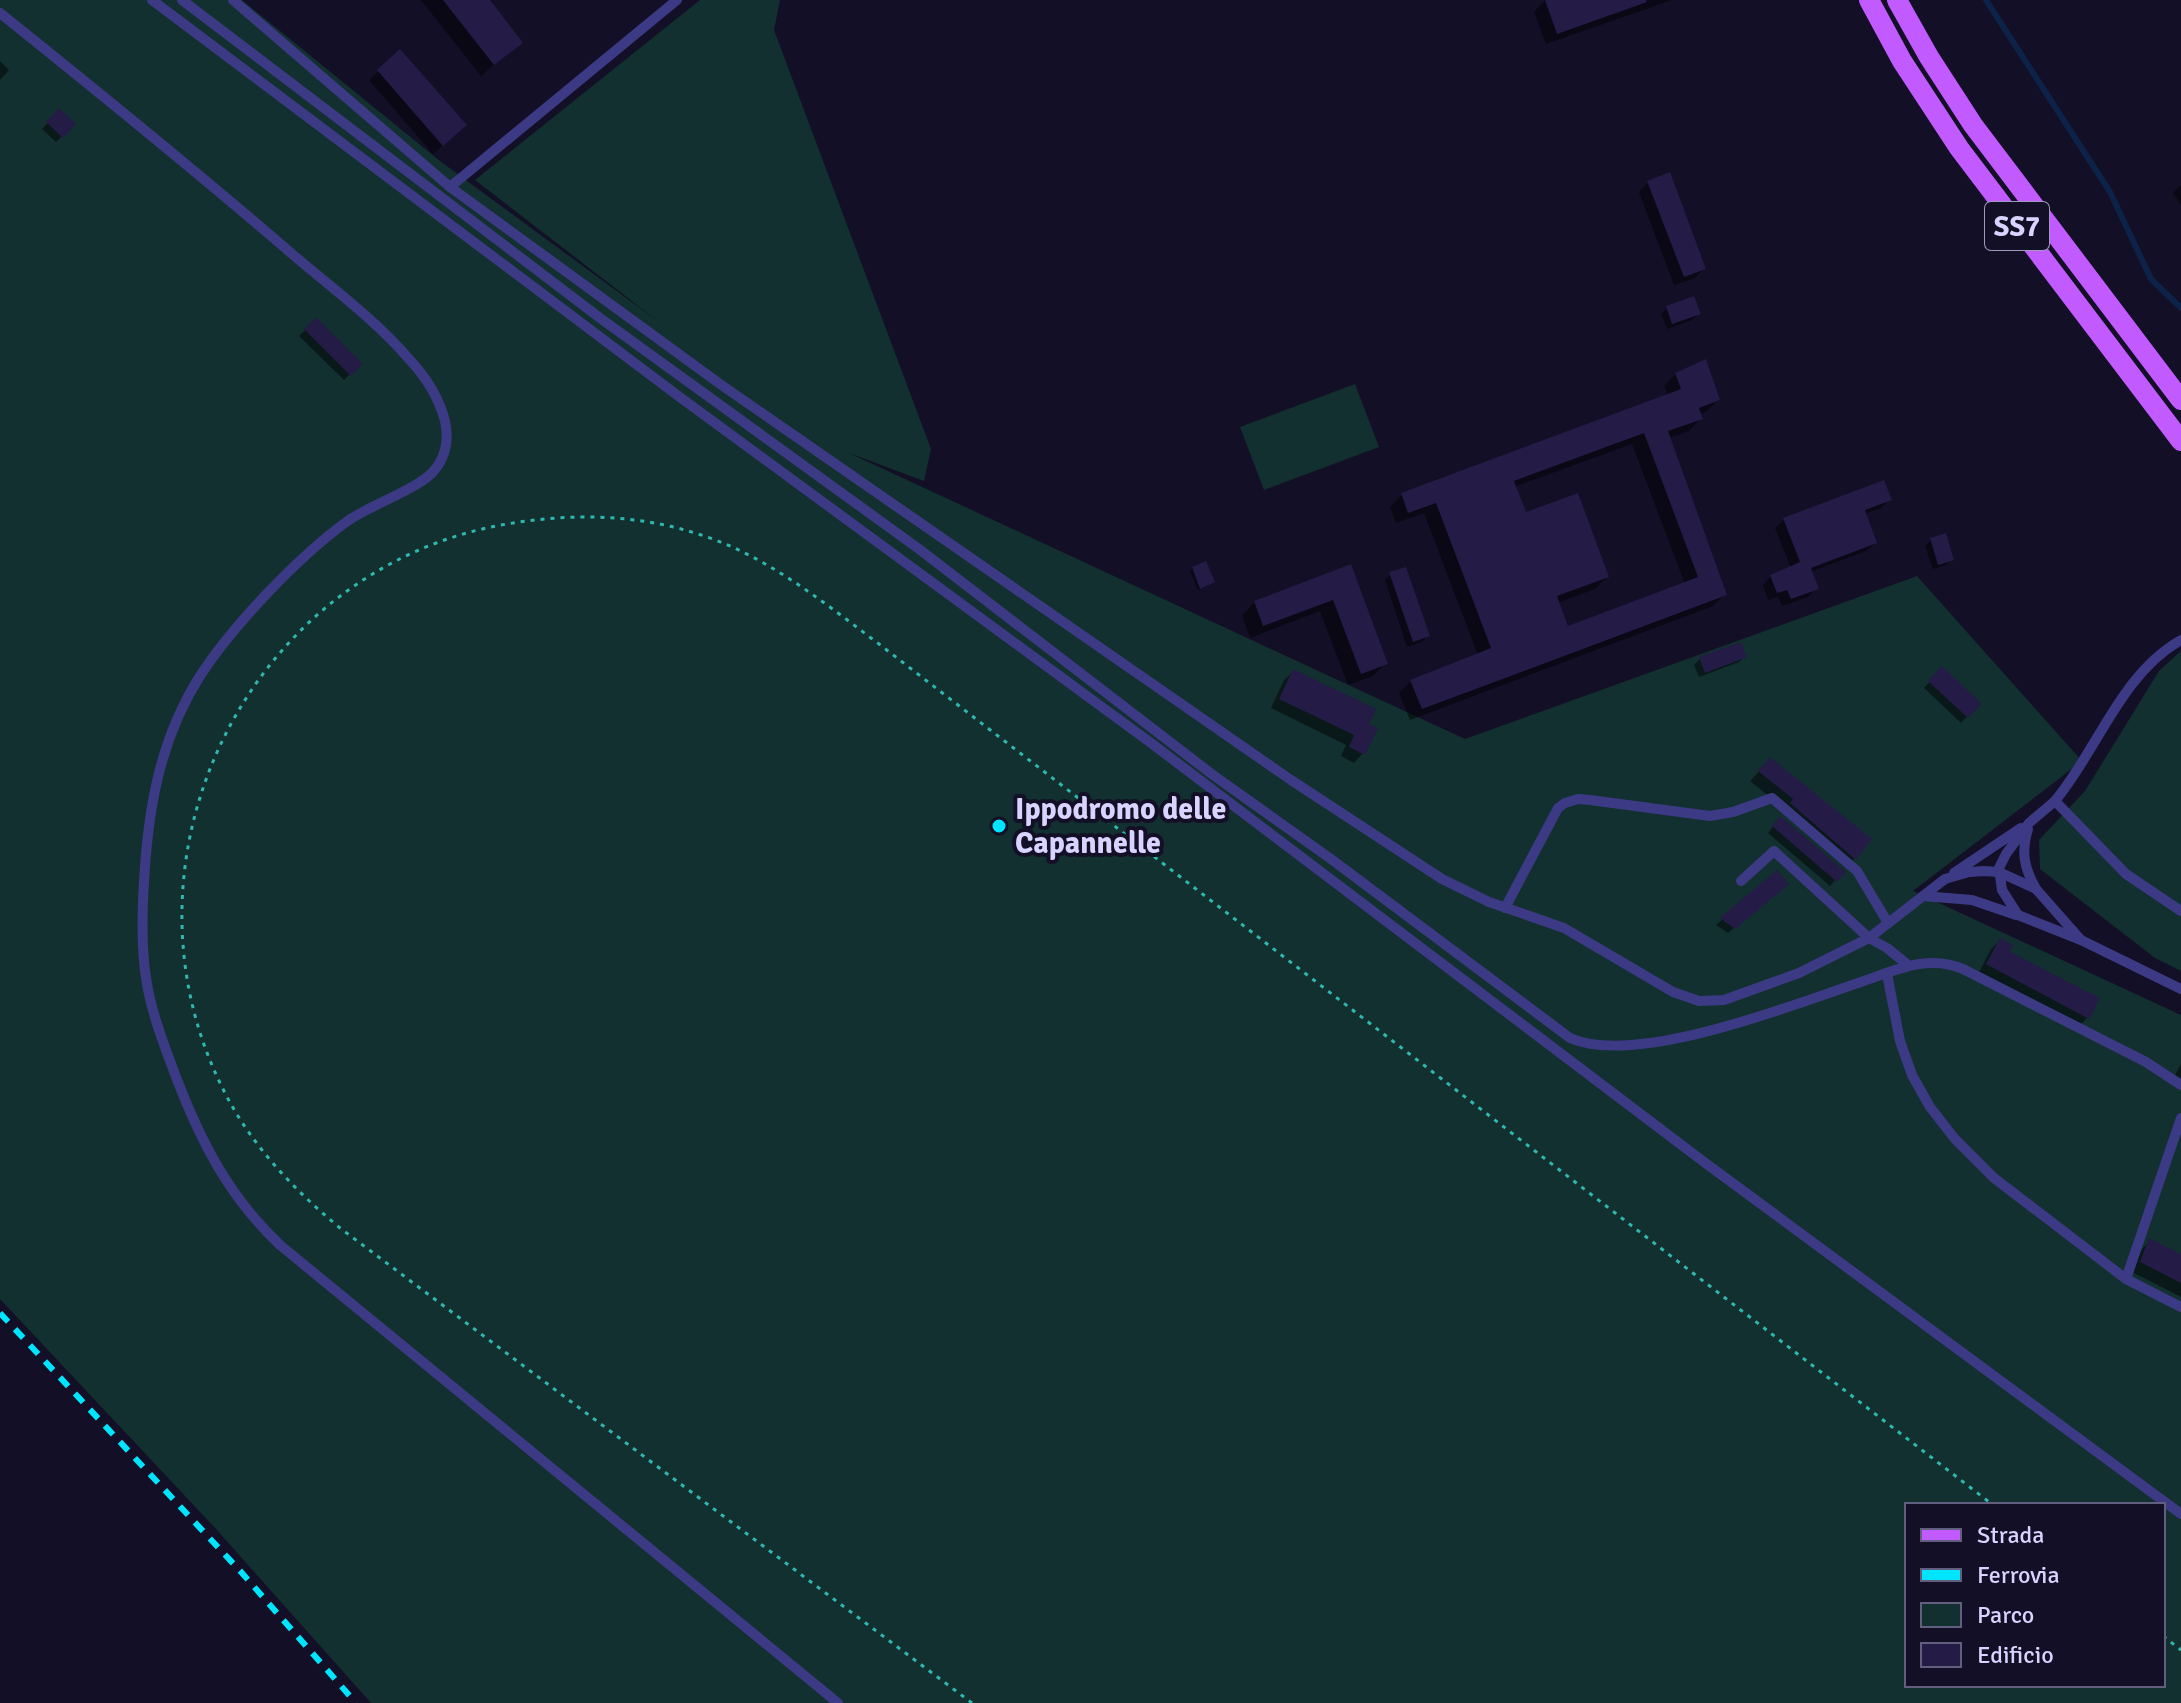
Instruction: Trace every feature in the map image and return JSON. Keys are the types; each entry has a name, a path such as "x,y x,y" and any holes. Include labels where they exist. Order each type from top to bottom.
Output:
{"main road":[{"name":"SS7","path":"1869,0 1902,61 1959,148 2181,441"},
{"name":"SS7","path":"1897,0 1934,66 1973,125 2181,400"}],"lane":[{"path":"152,0 677,395 1151,743 1704,1162 2181,1514"},
{"path":"182,0 600,318 919,549 1213,775 1570,1038 1592,1046 1617,1047 1672,1039 1717,1028 1908,965 1930,962 1957,966 2146,1062 2181,1085"},
{"path":"233,0 450,187 725,388 1291,780 1442,879 1505,908 1564,928 1673,992 1699,1001 1724,1000 1786,978 1869,938 1921,895 2029,823 2055,801 2134,681 2152,660 2181,640"},
{"path":"450,187 677,0"},
{"path":"0,13 155,138 388,337 422,375 438,400 445,423 447,446 430,474 366,509 322,541 232,634 200,676 176,722 162,759 154,787 146,848 144,962 157,1024 205,1147 235,1196 280,1245 838,1703"},
{"path":"1505,908 1558,808 1565,803 1590,800 1710,816 1733,812 1772,798 1857,871 1888,923"},
{"path":"2055,801 2126,874 2181,911"},
{"path":"2018,915 2002,890 1999,872 2003,859 2029,823"},
{"path":"2029,823 2023,855 2028,875 2036,889 2081,940"},
{"path":"1741,881 1774,851 1869,938 1908,965"},
{"path":"1945,879 1969,872 1999,872 2036,889"},
{"path":"1921,895 1972,900 2018,915 2081,940 2181,989"},
{"path":"1887,974 1900,1041 1924,1097 1946,1129 1985,1170 2126,1279 2181,1307"},
{"path":"2126,1279 2181,1118"}],"path":[{"path":"972,1703 340,1228 279,1170 244,1125 222,1088 200,1031 183,951 180,912 183,869 197,805 231,724 272,660 320,611 357,584 409,555 448,538 489,527 543,519 596,517 643,521 696,533 775,570 879,644 1990,1503"},
{"path":"2165,1638 2181,1650"}],"green space":[{"name":"Ippodromo delle Capannelle","path":"0,0 242,0 440,161 659,322 475,180 700,0 780,0 774,30 931,449 924,481 849,453 1465,739 1917,576 2082,761 1913,891 2181,1015 2181,1703 371,1703 216,1529 0,1299"},
{"path":"1355,384 1379,447 1264,490 1240,427"},
{"path":"2181,651 2181,971 2155,958 2040,869 2039,840 2085,791 2159,671"}],"building":[{"path":"443,0 490,0 523,43 494,65"},
{"path":"1545,0 1646,0 1647,2 1557,34"},
{"path":"400,49 467,125 443,146 377,70"},
{"path":"59,108 76,124 63,138 46,122"},
{"path":"1670,172 1706,269 1684,277 1647,181"},
{"path":"1694,296 1701,314 1672,324 1666,306"},
{"path":"316,317 363,364 351,376 304,329"},
{"path":"1706,359 1720,400 1699,408 1703,419 1668,431 1727,595 1422,709 1410,680 1491,648 1436,503 1408,513 1401,493 1681,389 1675,373","holes":["1644,433 1698,577 1568,626 1557,596 1609,577 1578,493 1526,512 1514,481"]},
{"path":"1884,480 1892,500 1865,510 1877,543 1811,568 1819,589 1791,599 1787,590 1777,593 1770,575 1800,562 1783,518"},
{"path":"1946,533 1954,560 1938,565 1930,538"},
{"path":"1206,561 1215,582 1200,589 1192,567"},
{"path":"1351,564 1388,664 1361,674 1333,600 1263,626 1254,601"},
{"path":"1406,567 1430,636 1413,642 1389,572"},
{"path":"1741,642 1747,657 1705,673 1699,657"},
{"path":"1942,666 1982,704 1968,718 1928,681"},
{"path":"1293,669 1376,709 1369,724 1378,728 1365,755 1349,747 1354,735 1279,699"},
{"path":"1770,757 1872,839 1856,860 1790,803 1793,799 1758,771"},
{"path":"1780,816 1846,872 1837,882 1772,826"},
{"path":"1777,870 1789,884 1735,929 1720,918"},
{"path":"2000,938 2013,945 2010,952 2100,998 2089,1019 1986,964"},
{"path":"2149,1238 2181,1254 2181,1283 2140,1262"}],"waterway":[{"path":"1986,0 2110,192 2151,279 2181,308"}],"railway":[{"path":"0,1313 242,1573 356,1703"}],"place":[{"name":"Ippodromo delle Capannelle","path":"999,826"}]}
